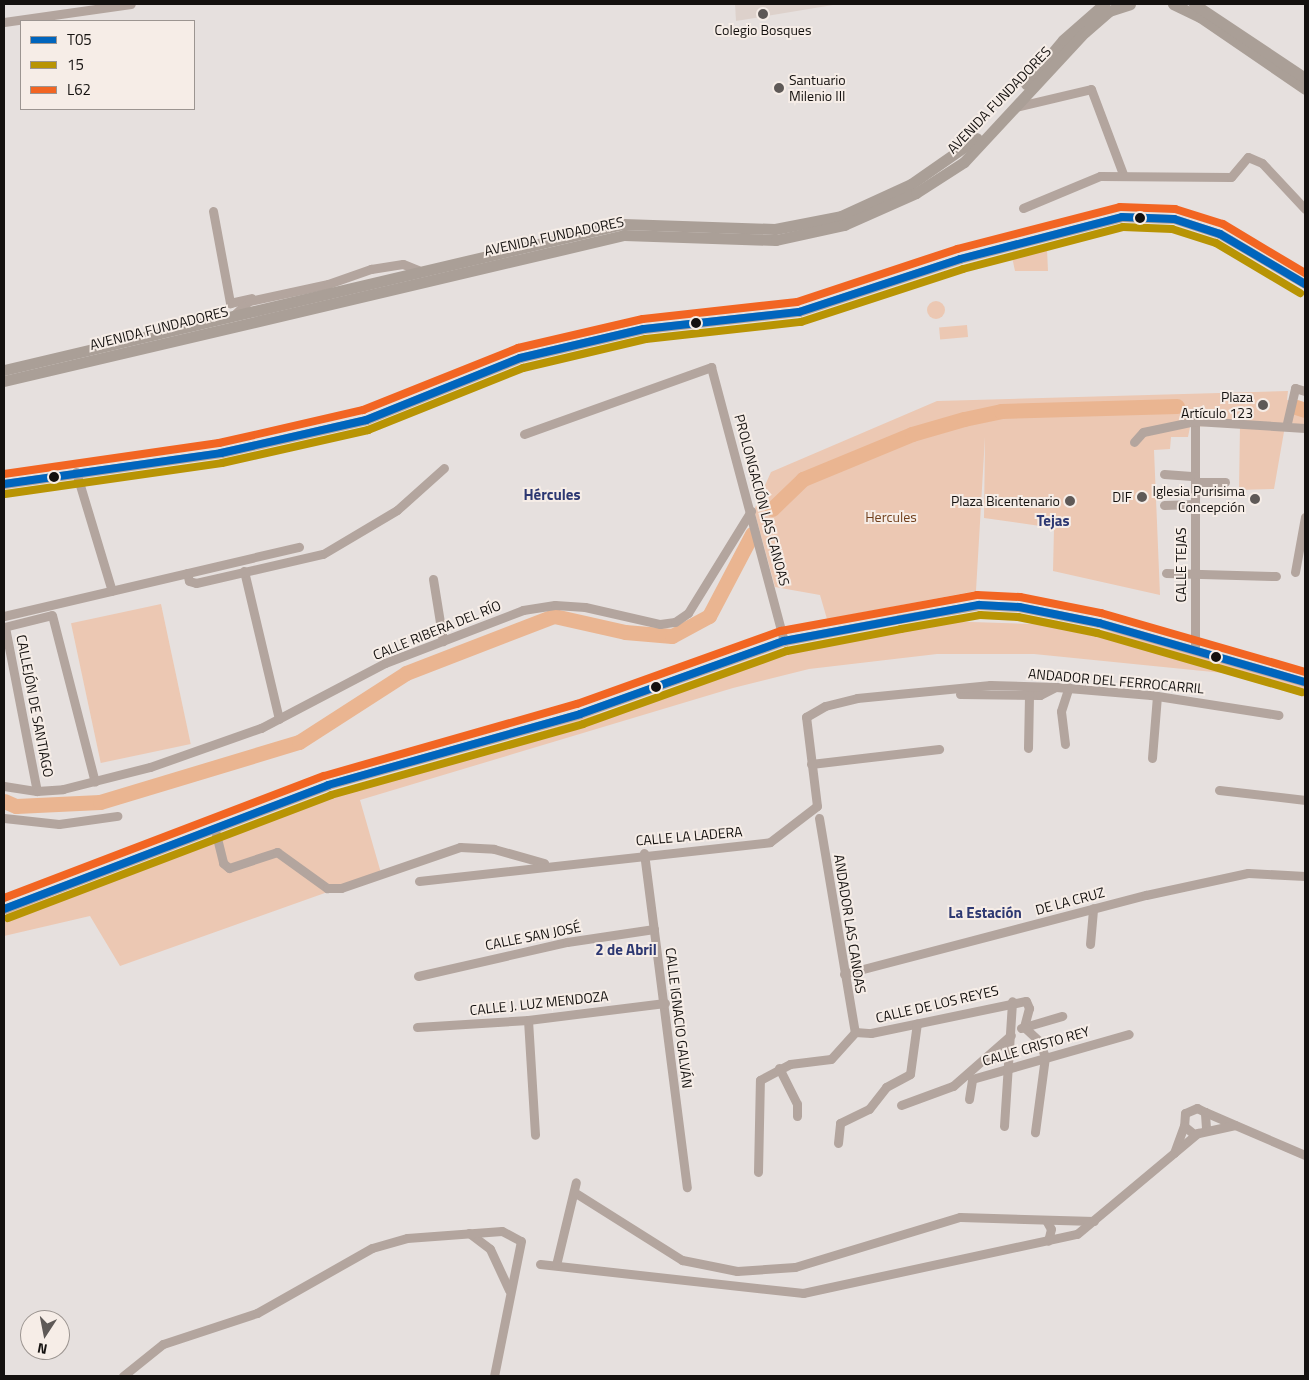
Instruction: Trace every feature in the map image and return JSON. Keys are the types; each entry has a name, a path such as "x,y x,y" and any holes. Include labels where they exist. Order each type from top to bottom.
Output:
{"main road":[{"name":"AVENIDA FUNDADORES","path":"4,370 418,270 623,224 775,229 841,216 911,184 961,153 996,121 1063,40 1104,4"},
{"name":"AVENIDA FUNDADORES","path":"4,381 624,235 776,240 844,226 916,193 964,162 1099,19 1130,4"},
{"path":"1173,4 1200,17 1305,89"},
{"path":"1194,4 1305,78"}],"street":[{"path":"4,22 131,4"},
{"path":"1014,108 1087,90 1096,92 1123,174"},
{"path":"1023,208 1100,176 1123,174 1231,177 1250,158 1281,180 1305,209"},
{"path":"213,211 230,303 395,265 418,270"},
{"path":"4,484 76,472 221,453 366,420 520,358 644,329 799,312 990,250 1073,233 1122,217 1174,219 1236,240 1305,284"},
{"path":"235,314 249,301 271,294"},
{"name":"PROLONGACIÓN LAS CANOAS","path":"524,434 711,367 751,511 784,641"},
{"path":"1286,424 1295,388 1305,390"},
{"path":"1134,442 1143,432 1195,421 1286,424 1305,428"},
{"name":"CALLE TEJAS","path":"1195,421 1195,649"},
{"path":"187,573 189,581 196,583 323,554 397,510 444,468"},
{"path":"76,472 112,591"},
{"path":"1164,474 1225,482"},
{"path":"1164,505 1195,504"},
{"name":"CALLE RIBERA DEL RÍO","path":"4,786 37,791 95,782 279,719 385,663 523,610 555,605 660,624 675,622 688,613 751,511"},
{"path":"1295,572 1305,517"},
{"path":"4,616 299,547"},
{"path":"244,572 279,719"},
{"path":"1166,573 1276,576"},
{"path":"433,578 443,641"},
{"path":"4,909 215,830 328,785 580,714 784,641 979,605 1062,614 1195,649 1305,682"},
{"name":"CALLEJÓN DE SANTIAGO","path":"37,791 5,627 52,615 95,782"},
{"path":"960,694 1048,693 1056,686"},
{"name":"ANDADOR DEL FERROCARRIL","path":"811,764 806,717 825,706 857,698 922,690 1056,686 1157,696 1278,715"},
{"path":"1065,744 1061,711 1069,687"},
{"path":"1028,748 1029,694"},
{"path":"1152,758 1157,696"},
{"path":"811,764 939,749"},
{"name":"CALLE LA LADERA","path":"419,881 644,853 770,842 818,806 811,764"},
{"path":"1224,789 1305,800"},
{"path":"4,818 60,824 117,816"},
{"name":"ANDADOR LAS CANOAS","path":"820,818 855,1032"},
{"name":"CALLE LA LADERA","path":"215,830 222,862 230,868 277,852 327,888 342,888 447,849 494,849 549,864"},
{"name":"CALLE IGNACIO GALVÁN","path":"644,853 687,1187"},
{"name":"DE LA CRUZ","path":"844,974 1094,908 1248,874 1305,876"},
{"path":"1090,944 1094,908"},
{"name":"CALLE SAN JOSÉ","path":"418,976 568,942 654,929"},
{"name":"CALLE DE LOS REYES","path":"855,1032 917,1023 1012,1001 1026,1000 1029,1008 1024,1027"},
{"path":"1004,1126 1010,1069 1012,1001"},
{"name":"CALLE J. LUZ MENDOZA","path":"417,1027 528,1020 664,1003"},
{"path":"901,1105 953,1086 983,1064 1011,1032 1062,1016"},
{"path":"528,1020 535,1135"},
{"path":"838,1143 840,1123 869,1110 886,1087 910,1074 917,1023"},
{"path":"1024,1027 1040,1041 1045,1058 1035,1132"},
{"path":"758,1172 760,1080 779,1068 831,1059 855,1032"},
{"name":"CALLE CRISTO REY","path":"969,1099 969,1082 1129,1034"},
{"path":"779,1068 796,1104 797,1116"},
{"path":"1174,1153 1188,1110 1204,1112 1305,1155"},
{"path":"540,1264 734,1288 803,1293 1048,1241 1077,1234 1094,1222 1202,1131 1204,1112"},
{"path":"1184,1126 1202,1131 1235,1125"},
{"path":"556,1265 576,1182"},
{"path":"574,1192 682,1260 716,1269 736,1271 795,1267 960,1216 1094,1222"},
{"path":"1046,1220 1051,1229 1048,1241"},
{"path":"123,1376 163,1344 257,1313 372,1248 407,1238 502,1231 521,1241 509,1290 494,1376"},
{"path":"469,1233 490,1249 509,1290"},
{"path":"713,1285 716,1269"},
{"path":"734,1288 736,1271"}],"shaded area":[{"name":"Colegio Bosques","path":"735,4 833,4 833,5 736,21"}],"green space":[{"path":"1047,249 1048,271 1015,271 1012,257"},
{"path":"932,301 940,301 945,306 943,317 932,319 927,314 927,306"},
{"path":"967,325 968,337 940,339 939,327"},
{"name":"Hercules","path":"1288,391 1287,400 1305,402 1305,428 1290,422 1285,426 1274,489 1239,490 1240,424 1190,427 1188,437 1171,437 1170,449 1154,450 1160,595 1053,571 1054,528 984,518 985,437 976,591 827,619 820,595 775,587 754,510 771,472 937,401"},
{"path":"161,604 191,744 101,763 71,623"},
{"path":"940,621 1060,625 1119,633 1305,685 1305,697 1223,673 1034,654 937,654 809,669 733,688 360,800 381,873 120,966 90,916 4,936 4,914 360,787 611,710 763,655"}],"waterway":[{"path":"772,509 803,479 912,434 964,419 1001,411 1177,406"},
{"path":"1296,407 1305,410"},
{"path":"4,801 16,806 100,802 299,742 406,673 554,616 625,632 672,636 709,616 752,534"}],"transit line":[{"name":"L62","path":"4,474 219,443 363,410 518,348 643,319 797,302 957,249 1120,207 1175,209 1223,224 1305,273"},
{"name":"T05","path":"4,484 221,453 366,420 520,358 644,329 799,312 960,259 1122,217 1174,219 1220,234 1305,284"},
{"name":"15","path":"5,494 222,463 368,430 523,368 646,339 801,322 963,269 1123,227 1172,229 1216,243 1300,293"},
{"name":"L62","path":"4,898 324,776 577,704 781,631 977,595 1020,597 1101,613 1305,672"},
{"name":"T05","path":"4,909 328,785 580,714 784,641 979,605 1019,607 1099,623 1305,682"},
{"name":"15","path":"8,918 331,795 583,724 787,651 980,615 1018,617 1097,633 1302,692"}],"place":[{"name":"Colegio Bosques","path":"763,14"},
{"name":"Santuario Milenio III","path":"779,88"},
{"name":"Plaza Artículo 123","path":"1263,405"},
{"name":"DIF","path":"1142,497"},
{"name":"Iglesia Purisima Concepción","path":"1255,499"},
{"name":"Plaza Bicentenario","path":"1070,501"}],"district":[{"name":"Hércules","path":"552,495"},
{"name":"Tejas","path":"1053,521"},
{"name":"La Estación","path":"985,913"},
{"name":"2 de Abril","path":"626,950"}]}
